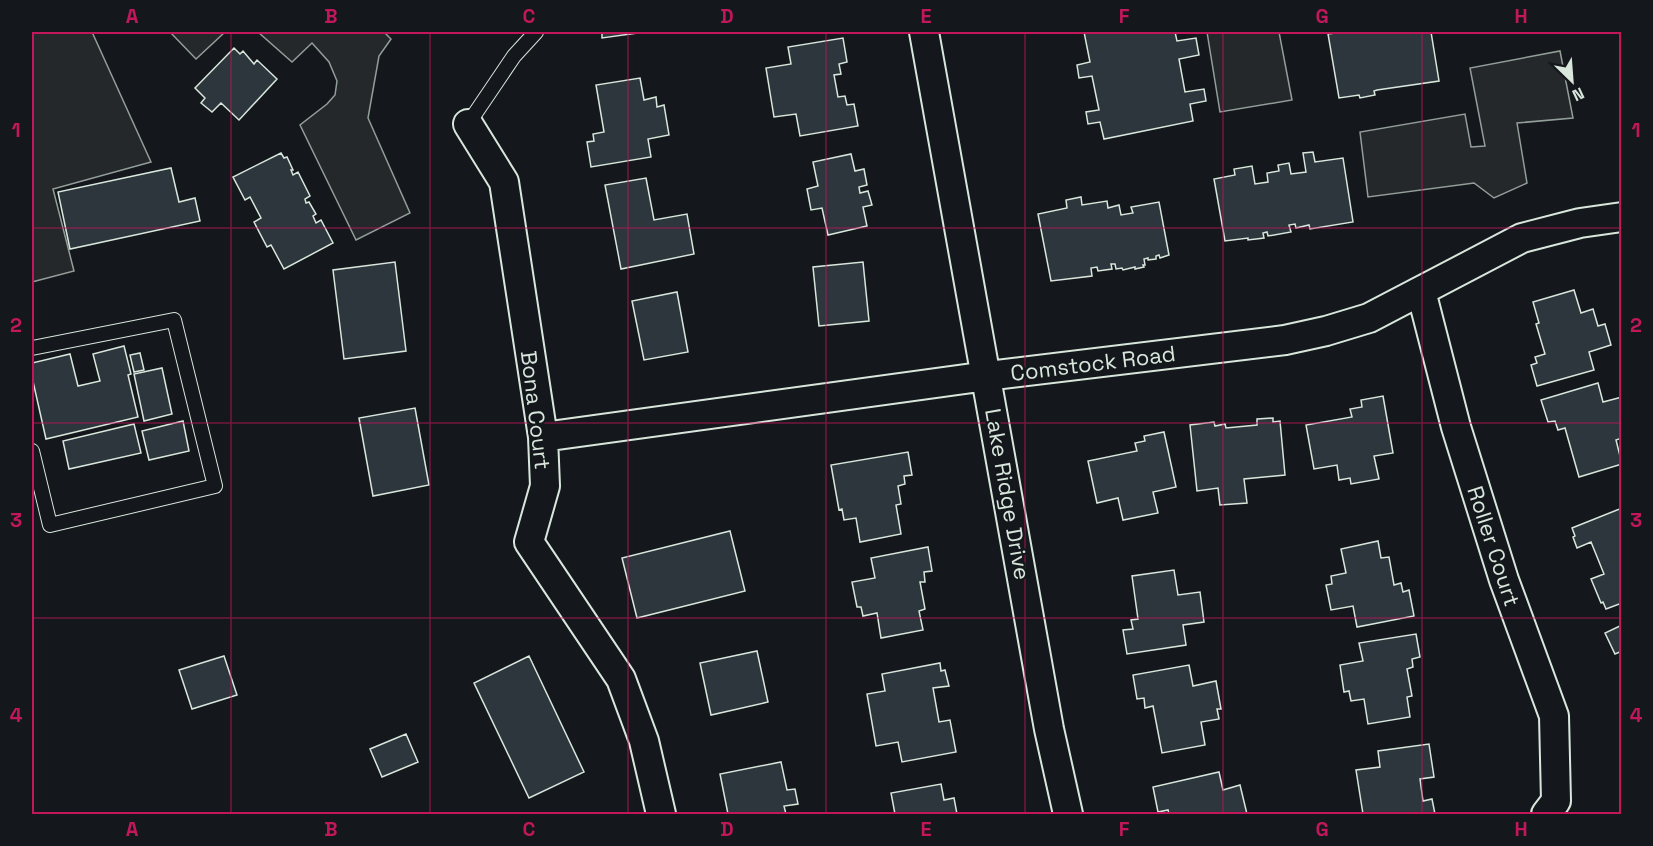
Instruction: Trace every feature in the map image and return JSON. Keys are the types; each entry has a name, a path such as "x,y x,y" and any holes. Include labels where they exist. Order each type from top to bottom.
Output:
{"street":[{"name":"Lake Ridge Drive","path":"924,32 1049,729 1068,814"},
{"name":"Bona Court","path":"468,124 504,182 543,437 545,486 529,542 621,679 644,741 661,814"},
{"name":"Comstock Road","path":"543,437 987,376 1285,340 1326,332 1369,318 1522,238 1622,217"},
{"name":"Roller Court","path":"1421,291 1456,427 1504,580 1554,716 1559,810"}],"lane":[{"path":"468,124 514,56 536,32"},
{"path":"32,348 174,320 215,486 50,525 32,451"}],"shaded area":[{"path":"32,32 92,32 151,162 53,189 74,271 32,282"},
{"path":"170,32 225,32 196,59"},
{"path":"258,32 384,32 391,39 379,56 368,118 410,213 356,240 300,125 335,95 337,81 329,62 312,43 292,62"},
{"path":"1207,32 1279,32 1292,100 1220,112"},
{"path":"1560,51 1573,118 1517,123 1527,183 1494,198 1474,183 1368,197 1360,132 1465,114 1471,147 1485,146 1470,68"}],"building":[{"path":"602,32 645,32 602,38"},
{"path":"1084,32 1175,32 1177,41 1196,38 1199,55 1179,59 1185,92 1204,89 1206,101 1190,104 1193,121 1104,139 1100,122 1088,124 1086,112 1099,110 1092,76 1079,78 1077,65 1090,62"},
{"path":"1431,32 1439,81 1377,90 1374,91 1375,95 1360,98 1359,95 1339,98 1328,34"},
{"path":"843,38 847,62 839,64 841,74 834,75 838,97 845,96 847,105 854,104 858,126 800,136 796,114 774,117 766,68 791,64 788,47"},
{"path":"234,48 240,54 243,51 254,64 257,60 277,79 239,120 221,103 212,112 201,103 205,98 195,88"},
{"path":"640,78 644,100 656,97 657,107 664,105 669,135 648,139 651,157 591,167 587,142 594,141 593,134 604,132 596,85"},
{"path":"1313,152 1315,162 1343,158 1353,222 1310,229 1309,225 1296,228 1295,224 1289,225 1291,232 1268,236 1267,232 1263,233 1264,238 1225,241 1214,179 1235,175 1234,169 1252,166 1255,184 1268,182 1267,173 1279,171 1278,165 1289,163 1291,174 1306,172 1303,153"},
{"path":"281,153 284,158 287,157 293,175 298,172 310,196 305,199 306,203 309,202 316,214 313,216 316,223 321,220 333,243 284,269 271,245 267,247 254,222 261,218 250,197 245,200 233,177"},
{"path":"851,154 855,171 864,169 867,185 859,187 860,193 868,191 872,205 863,207 867,226 828,235 822,208 811,210 807,189 818,186 813,162"},
{"path":"171,168 179,202 195,198 200,221 70,249 58,192"},
{"path":"646,178 654,220 687,214 694,254 621,269 605,185"},
{"path":"1081,197 1082,205 1107,201 1108,208 1119,205 1121,215 1133,213 1131,207 1159,202 1169,255 1160,258 1159,255 1156,259 1144,259 1144,267 1135,269 1135,267 1116,269 1115,264 1111,264 1112,269 1098,271 1097,267 1091,268 1092,276 1051,281 1038,214 1067,208 1066,200"},
{"path":"395,262 406,351 344,359 333,270"},
{"path":"863,262 869,321 819,326 813,267"},
{"path":"1574,290 1581,313 1593,309 1598,326 1605,324 1611,345 1589,352 1594,370 1537,386 1531,365 1537,363 1535,357 1545,354 1536,324 1539,323 1533,302"},
{"path":"677,292 688,352 644,360 632,301"},
{"path":"124,346 138,417 46,439 32,377 32,363 70,354 78,386 100,381 93,354"},
{"path":"140,353 144,370 134,372 130,355"},
{"path":"162,368 172,414 144,421 134,374"},
{"path":"1598,383 1603,402 1622,397 1622,438 1616,440 1622,464 1579,477 1565,428 1558,430 1555,421 1548,422 1541,400"},
{"path":"1383,396 1393,453 1374,456 1379,479 1351,484 1350,478 1339,480 1337,465 1314,469 1306,425 1352,417 1350,409 1362,407 1361,400"},
{"path":"415,408 429,485 373,496 359,418"},
{"path":"1273,418 1273,422 1280,421 1285,475 1244,479 1247,503 1220,505 1218,488 1197,491 1190,425 1214,422 1215,426 1225,424 1226,428 1257,425 1257,419"},
{"path":"183,421 189,451 149,460 142,431"},
{"path":"134,424 141,453 69,469 63,441"},
{"path":"1164,432 1176,487 1153,492 1158,513 1123,520 1118,498 1097,503 1088,461 1137,451 1135,443 1145,441 1144,436"},
{"path":"908,452 912,475 904,476 905,484 898,486 901,504 896,505 901,534 860,542 856,518 844,520 842,509 839,510 831,465"},
{"path":"1622,508 1622,603 1606,609 1591,579 1604,574 1591,542 1577,548 1572,528"},
{"path":"730,531 745,591 637,618 622,558"},
{"path":"1378,541 1381,558 1389,557 1394,585 1401,583 1403,592 1409,590 1414,616 1357,627 1353,606 1331,610 1326,585 1332,584 1331,576 1346,573 1341,549"},
{"path":"928,547 932,571 924,572 925,582 920,582 925,609 919,611 923,630 881,638 877,613 863,616 861,607 857,607 852,582 875,578 871,558"},
{"path":"1174,570 1178,595 1200,592 1204,622 1183,625 1186,645 1127,654 1123,630 1133,629 1131,620 1138,619 1132,576"},
{"path":"1622,625 1622,651 1615,654 1605,633"},
{"path":"1416,634 1420,657 1412,659 1413,667 1407,669 1412,696 1407,697 1410,717 1368,724 1364,699 1351,701 1349,691 1344,692 1340,665 1363,661 1359,643"},
{"path":"757,651 768,702 711,715 700,663"},
{"path":"224,656 237,695 192,709 179,670"},
{"path":"529,656 584,772 529,798 474,683"},
{"path":"940,663 941,671 945,670 949,686 933,688 939,722 950,720 956,752 902,762 898,742 876,746 867,694 885,691 882,674"},
{"path":"1189,665 1193,686 1216,681 1221,709 1217,709 1219,719 1201,722 1205,745 1162,753 1153,706 1145,708 1144,698 1137,699 1133,675"},
{"path":"406,734 418,762 382,777 370,749"},
{"path":"1429,744 1434,777 1420,779 1423,801 1432,799 1435,814 1363,814 1356,770 1380,767 1378,751"},
{"path":"781,762 787,790 795,789 798,804 784,806 786,814 728,814 720,774"},
{"path":"1219,772 1223,790 1240,785 1247,814 1169,814 1168,810 1158,812 1153,787"},
{"path":"941,784 944,800 954,798 957,814 895,814 891,793"}]}
